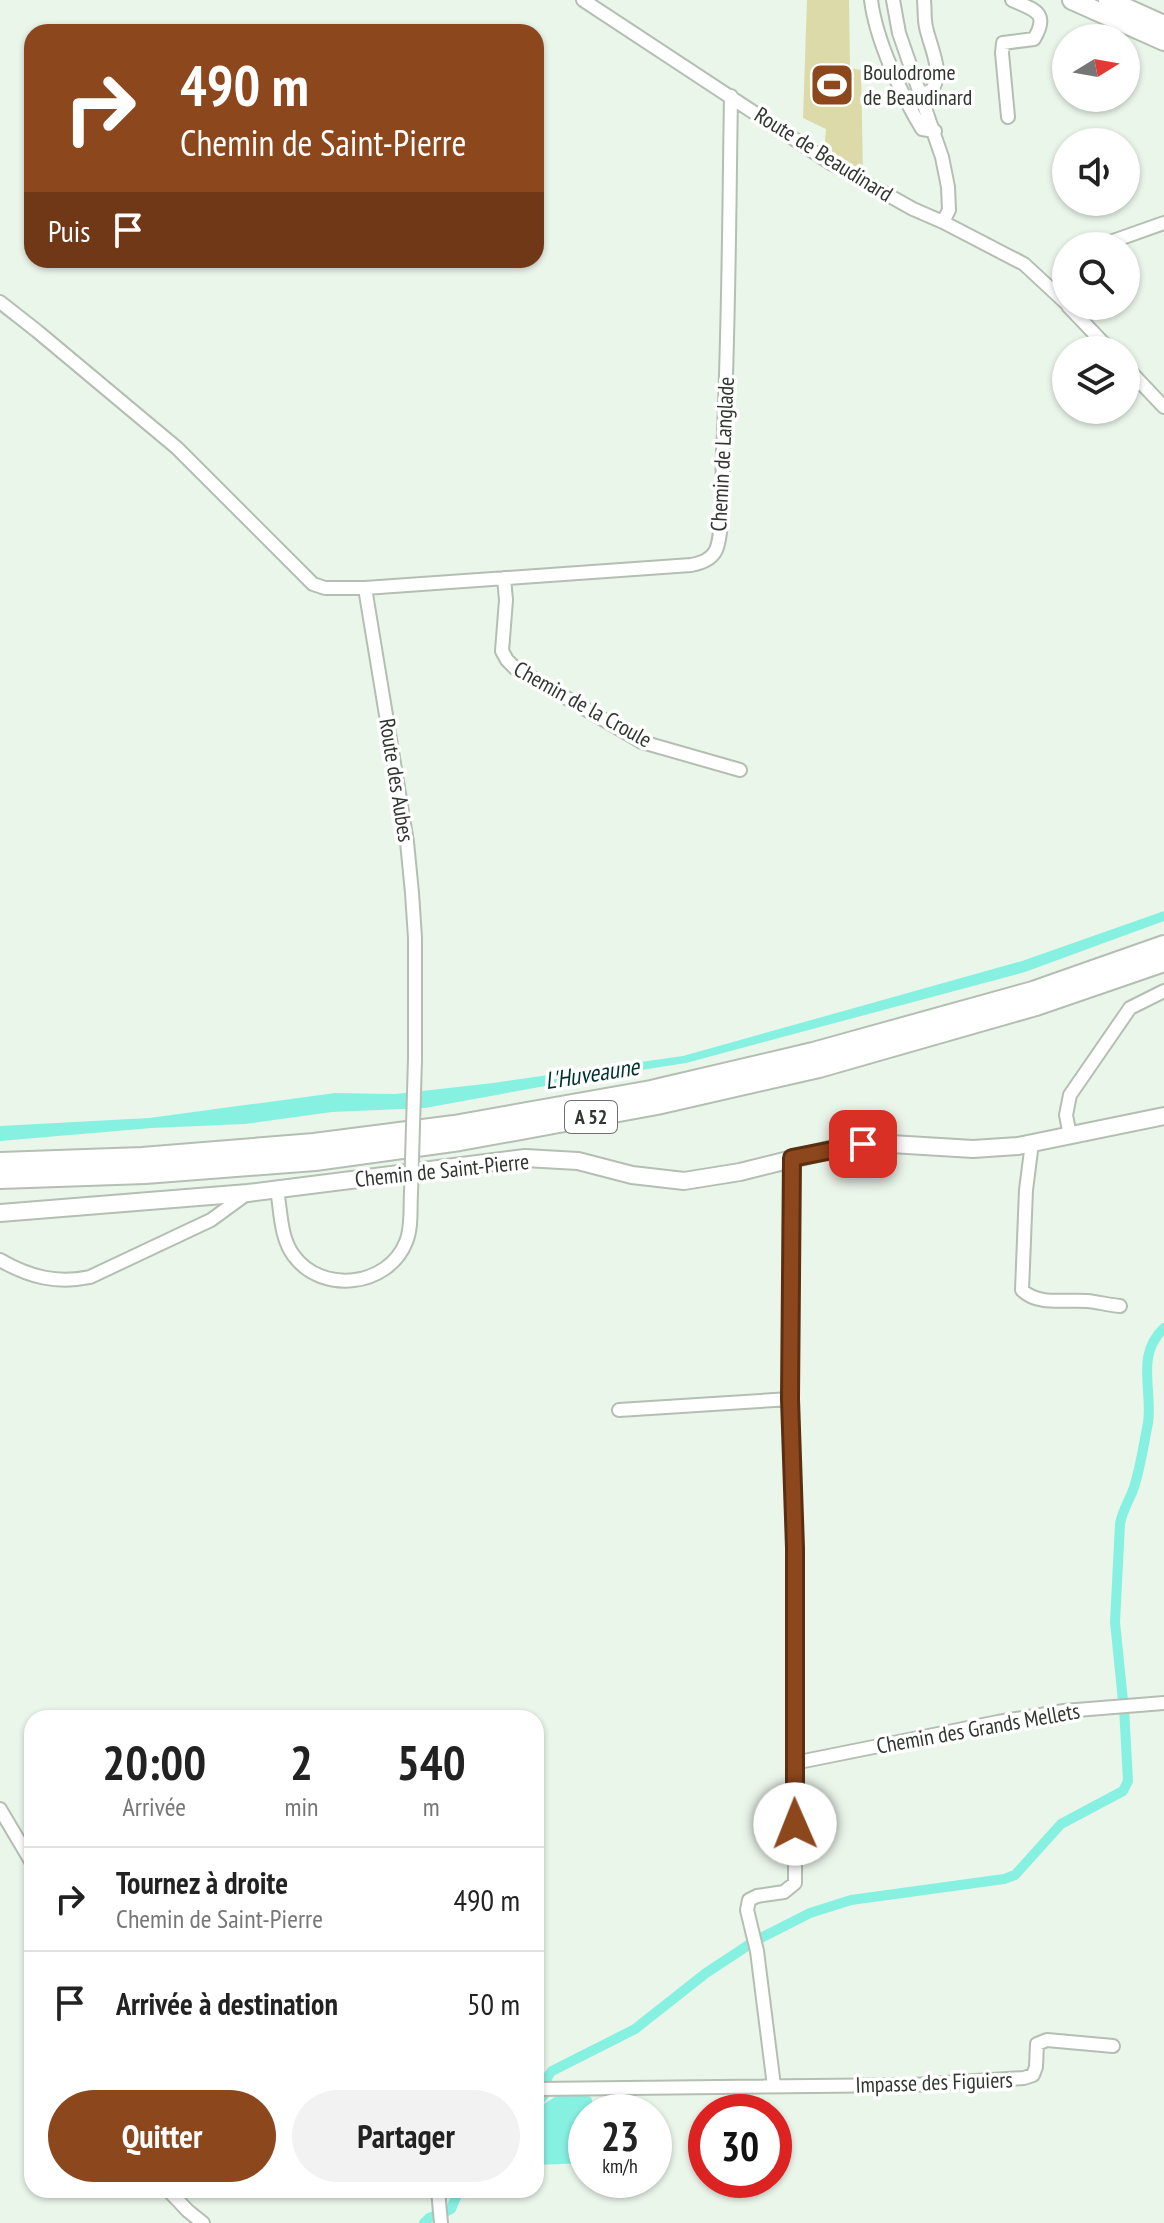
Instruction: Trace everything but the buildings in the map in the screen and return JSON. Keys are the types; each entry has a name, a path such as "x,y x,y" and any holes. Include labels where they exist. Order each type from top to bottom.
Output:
{"highway":[{"path":"1072,0 1164,41"},
{"path":"1108,0 1164,25"},
{"name":"A 52","path":"0,1162 142,1157 314,1143 454,1125 651,1090 813,1052 1033,991 1164,945"},
{"name":"A 52","path":"0,1179 145,1174 315,1161 460,1141 657,1105 819,1068 1036,1006 1164,962"}],"main road":[{"name":"Chemin de Saint-Pierre","path":"0,1213 277,1190 525,1158 578,1161 632,1175 684,1181 740,1172 863,1144 973,1149 1032,1143 1164,1116"}],"street":[{"name":"Route de Beaudinard","path":"583,0 829,162 913,209 1024,264 1052,290"},
{"path":"871,0 873,20 901,88 922,129 935,131"},
{"path":"893,0 899,33 935,131 948,187 949,210 943,222"},
{"path":"920,94 931,91 937,81 925,25 924,0"},
{"path":"1008,117 1003,43 1034,39 1041,19 1037,11 1012,0"},
{"name":"Chemin de Langlade","path":"365,588 691,565 711,557 717,548 720,520 726,389 731,96"},
{"path":"1139,232 1164,223"},
{"path":"0,302 177,448 313,584 325,588 365,588"},
{"name":"Route de Beaudinard","path":"1083,320 1097,336"},
{"path":"1140,382 1164,407"},
{"name":"Chemin de la Croule","path":"504,578 506,600 502,651 515,668 642,742 740,770"},
{"name":"Route des Aubes","path":"277,1190 284,1234 294,1255 316,1275 339,1280 368,1278 392,1264 407,1240 415,1059 415,938 399,789 365,588"},
{"path":"1070,1136 1066,1115 1070,1095 1130,1008 1164,991"},
{"path":"1032,1143 1026,1190 1022,1290 1030,1297 1120,1306"},
{"path":"544,2089 774,2086 757,1951 747,1910 749,1900 784,1892 795,1883 795,1548 790,1399 792,1158"},
{"path":"0,1260 35,1277 64,1281 90,1277 211,1220 248,1193"},
{"path":"619,1410 790,1399"},
{"name":"Chemin des Grands Mellets","path":"794,1763 1064,1711 1164,1703"},
{"path":"0,1809 24,1850"},
{"name":"Impasse des Figuiers","path":"774,2086 913,2085 1024,2078 1033,2075 1037,2044 1047,2040 1113,2046"},
{"path":"176,2198 203,2223"},
{"path":"439,2198 441,2223"}],"green space":[{"name":"Boulodrome de Beaudinard","path":"807,0 849,0 850,68 861,70 863,175 824,151 826,129 803,118"}],"water":[{"name":"L'Huveaune","path":"1164,911 1164,921 1025,972 686,1063 425,1108 332,1112 245,1124 152,1128 0,1141 0,1126 149,1118 335,1093 395,1094 683,1056 1022,961"},
{"path":"561,2093 580,2094 568,2094 568,2164 544,2165 544,2104"}],"waterway":[{"path":"1123,1701 1115,1622 1120,1524 1137,1476 1148,1423 1150,1350 1164,1328"},
{"path":"757,1940 810,1913 851,1900 1015,1875 1061,1824 1123,1791 1128,1781 1124,1707"},
{"path":"546,2084 552,2071 635,2029 706,1973 750,1944"},
{"path":"442,2214 451,2209 456,2198"},
{"path":"424,2223 436,2215"}],"place":[{"name":"Boulodrome de Beaudinard","path":"832,85"}],"route":[{"path":"795,1824 795,1548 790,1399 792,1158 863,1144"}]}
